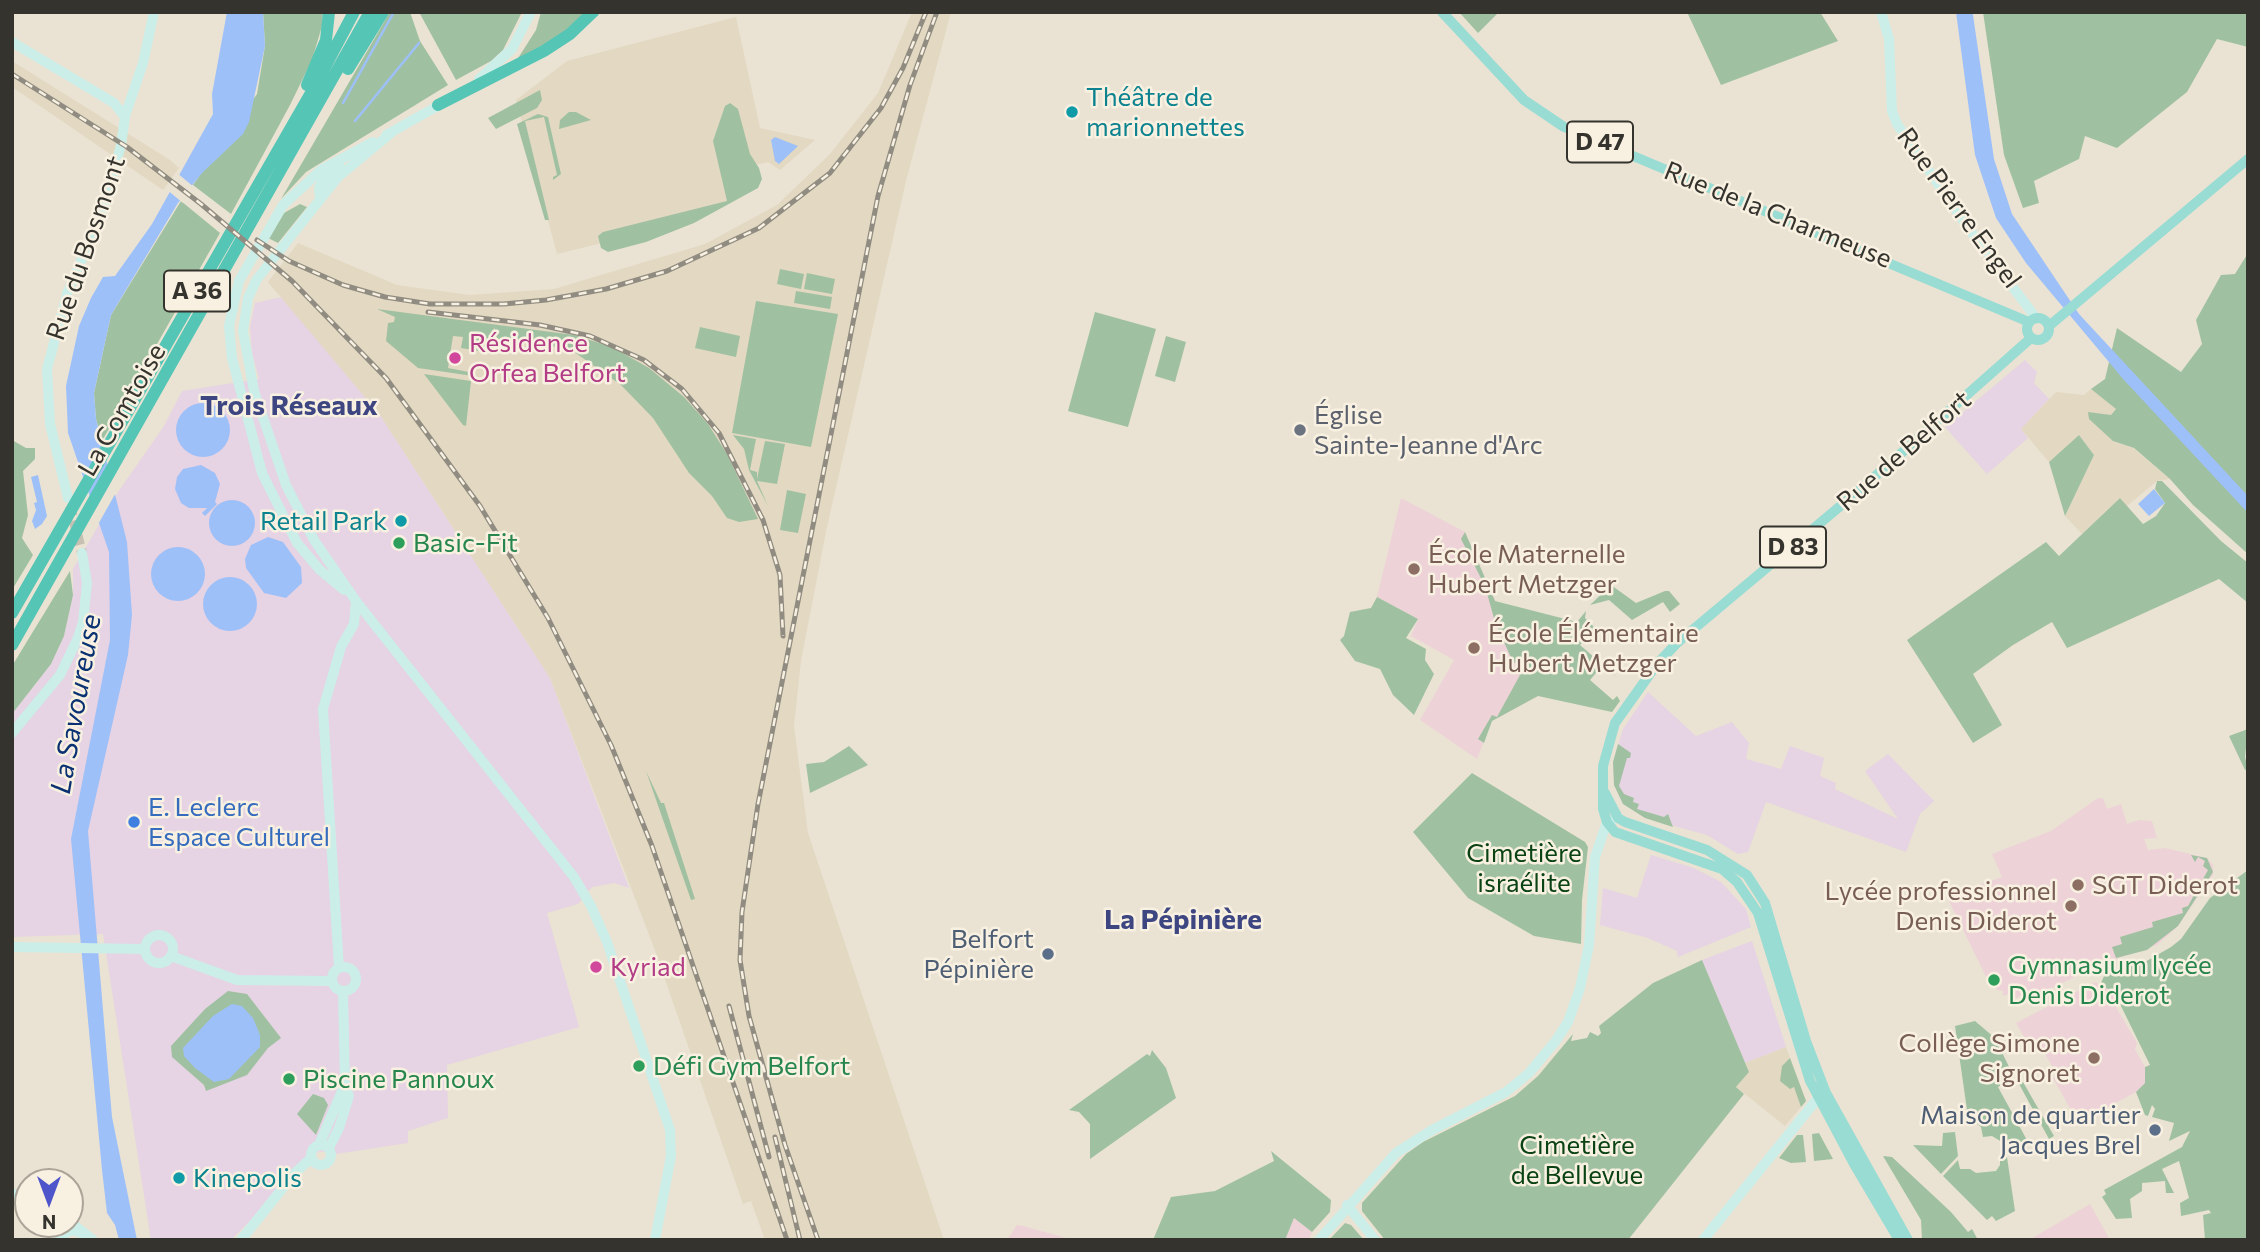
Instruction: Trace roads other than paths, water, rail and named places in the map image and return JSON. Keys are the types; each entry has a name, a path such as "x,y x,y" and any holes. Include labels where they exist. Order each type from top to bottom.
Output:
{"highway":[{"path":"287,133 323,49 329,12"},
{"name":"La Comtoise","path":"12,613 354,12"},
{"name":"La Comtoise","path":"12,645 290,159 370,12"},
{"path":"290,159 383,12"},
{"path":"439,105 544,51 570,34 593,12"}],"main road":[{"name":"Rue du Bosmont","path":"68,498 50,424 47,369 60,313 105,204 121,145 125,117 143,63 154,12"},
{"path":"531,12 520,38 505,59 439,105 309,179 283,205 236,287 229,338 262,473 297,542 320,570 356,601 375,622 574,877 591,906 607,942 670,1130 671,1156 655,1240"},
{"name":"Rue de la Charmeuse","path":"1442,12 1524,100 1564,127 2032,320"},
{"name":"Rue Pierre Engel","path":"1881,12 1889,39 1892,111 1897,124 2032,320"},
{"path":"12,42 114,103 125,117"},
{"path":"338,968 323,709 341,648 354,624 356,601 314,540 286,485 254,391 244,342 246,309 257,279 320,198 338,177 391,133"},
{"path":"320,198 319,188 323,180 353,152"},
{"path":"2049,326 2248,159"},
{"path":"2043,318 2049,326 2048,334 2043,339 2031,338 2027,332 2032,320 2043,318"},
{"name":"Rue de Belfort","path":"1613,820 1602,786 1605,758 1615,723 1657,664 1699,623 1790,550 2031,338"},
{"path":"12,733 60,675 77,640 86,601 87,583 82,553"},
{"path":"354,624 375,622"},
{"path":"1613,820 1615,832"},
{"path":"1319,1240 1347,1205 1396,1153 1432,1130 1506,1092 1529,1073 1555,1042 1568,1023 1584,971 1598,845 1613,820"},
{"path":"1613,820 1707,850 1747,875 1765,903 1806,1041 1826,1093 1908,1240"},
{"path":"1598,845 1615,832"},
{"path":"1615,832 1703,860 1722,869 1737,882 1758,913 1797,1046 1818,1098 1899,1240"},
{"path":"162,936 171,944 171,956 162,962 154,962 148,957 145,949 150,938 162,936"},
{"path":"12,947 102,946 145,949"},
{"path":"171,956 225,978 332,981"},
{"path":"338,968 349,968 356,977 353,987 343,991 335,988 333,973 338,968"},
{"path":"241,1240 294,1174 311,1158 312,1150 324,1147 345,1112 349,1096 345,1084 343,991"},
{"path":"1703,1240 1818,1098"},
{"path":"311,1158 319,1165 326,1164 331,1157 324,1147"},
{"path":"1347,1205 1374,1240"},
{"path":"58,1239 72,1230 90,1237"}],"water":[{"path":"227,12 263,12 265,46 249,122 243,134 202,173 178,203 111,315 94,393 96,419 127,542 132,615 128,655 88,831 112,1117 137,1240 119,1240 115,1225 107,1213 71,839 110,640 109,552 68,433 66,386 79,326 91,298 103,277 115,276 152,224 213,114 212,94"},
{"path":"1956,12 1972,12 1973,15 1994,159 2012,214 2079,314 2248,496 2248,513 2124,380 2026,263 1996,218 1975,155"},
{"path":"775,137 798,146 779,164 775,161 771,140"},
{"path":"203,403 222,411 230,430 222,449 203,457 184,449 176,430 184,411"},
{"path":"201,465 215,473 220,484 215,502 217,504 205,516 202,513 207,508 189,508 181,503 175,489 177,477 183,469"},
{"path":"38,475 47,516 35,529 32,521 36,510 34,503 37,502 31,477"},
{"path":"2154,489 2165,503 2149,516 2138,504"},
{"path":"232,500 248,507 255,523 248,539 232,546 216,539 209,523 216,507"},
{"path":"268,537 283,542 301,567 302,583 286,598 264,593 246,568 245,559 251,545"},
{"path":"178,547 197,555 205,574 197,593 178,601 159,593 151,574 159,555"},
{"path":"230,577 249,585 257,604 249,623 230,631 211,623 203,604 211,585"},
{"path":"232,1004 242,1006 253,1018 260,1035 260,1047 229,1079 214,1082 184,1056 183,1048 213,1016"}],"waterway":[{"path":"343,103 394,12"},
{"path":"355,121 419,43"}],"tunnel":[{"path":"70,506 82,553"}],"railway":[{"path":"257,240 289,261 343,285 385,297 430,304 504,304 546,300 606,289 667,271 759,228 830,173 881,108 903,68 926,12"},
{"path":"818,1240 785,1145 749,1016 740,960 742,912 758,804 878,196 910,85 937,12"},
{"path":"12,74 127,147 201,204 292,281 386,378 480,506 548,618 611,745 652,846 787,1240"},
{"path":"428,312 540,325 590,336 644,360 682,389 719,433 763,520 780,575 783,636"},
{"path":"729,1006 769,1157"},
{"path":"775,1137 800,1240"}],"place":[{"name":"Théâtre de marionnettes","path":"1072,112"},
{"name":"Résidence Orfea Belfort","path":"455,358"},
{"name":"Église Sainte-Jeanne d'Arc","path":"1300,430"},
{"name":"Retail Park","path":"401,521"},
{"name":"Basic-Fit","path":"399,543"},
{"name":"École Maternelle Hubert Metzger","path":"1414,569"},
{"name":"École Élémentaire Hubert Metzger","path":"1474,648"},
{"name":"E. Leclerc Espace Culturel","path":"134,822"},
{"name":"SGT Diderot","path":"2078,885"},
{"name":"Lycée professionnel Denis Diderot","path":"2071,906"},
{"name":"Belfort Pépinière","path":"1048,954"},
{"name":"Kyriad","path":"596,967"},
{"name":"Gymnasium lycée Denis Diderot","path":"1994,980"},
{"name":"Collège Simone Signoret","path":"2094,1058"},
{"name":"Défi Gym Belfort","path":"639,1066"},
{"name":"Piscine Pannoux","path":"289,1079"},
{"name":"Maison de quartier Jacques Brel","path":"2155,1130"},
{"name":"Kinepolis","path":"179,1178"}],"district":[{"name":"Trois Réseaux","path":"289,406"},
{"name":"La Pépinière","path":"1183,920"}],"water label":[{"name":"La Savoureuse","path":"76,704"}],"park label":[{"name":"Cimetière israélite","path":"1524,868"},
{"name":"Cimetière de Bellevue","path":"1577,1160"}]}
